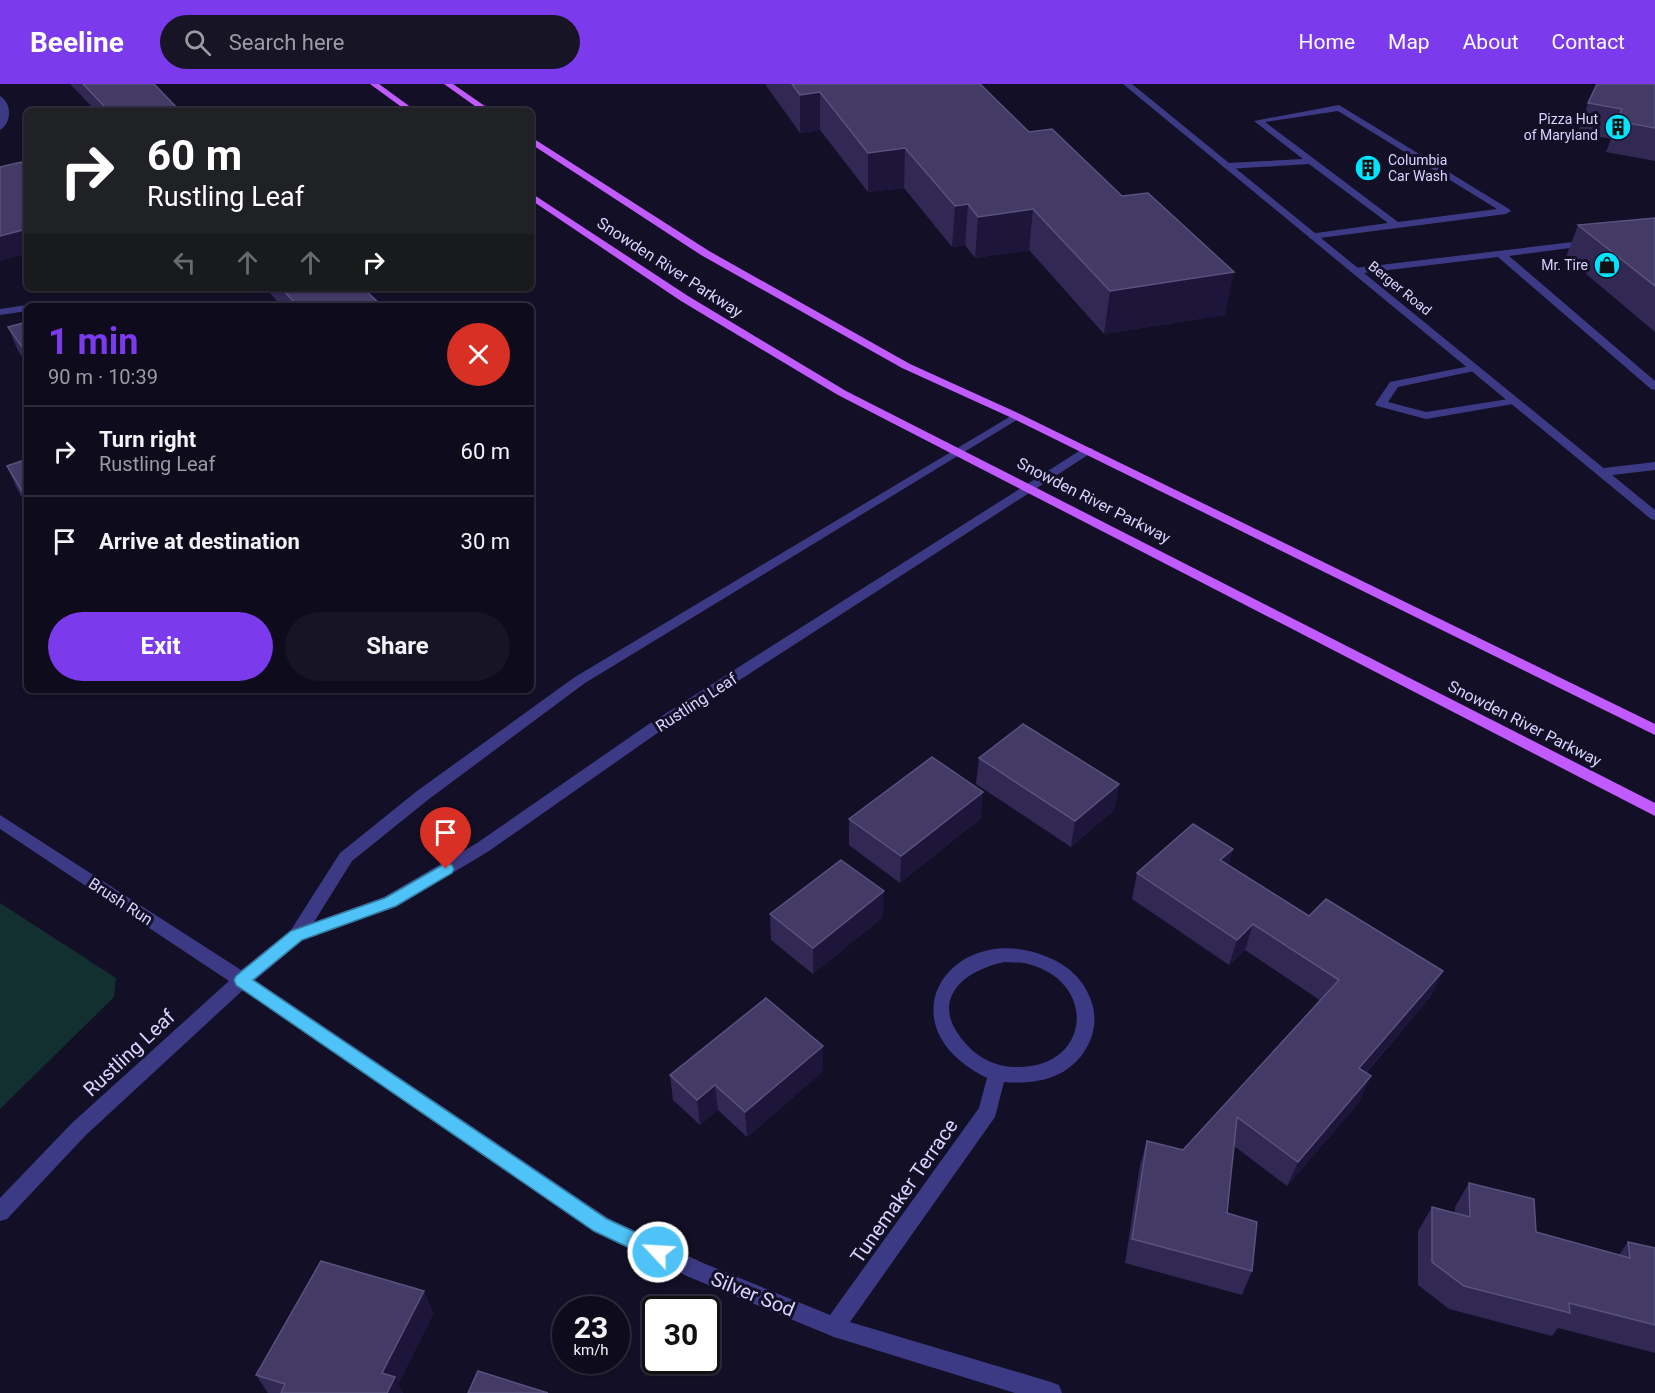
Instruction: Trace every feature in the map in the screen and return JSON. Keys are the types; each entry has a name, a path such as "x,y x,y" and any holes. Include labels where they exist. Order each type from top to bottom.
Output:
{"main road":[{"path":"374,84 408,108"},
{"path":"448,84 484,108"},
{"name":"Snowden River Parkway","path":"534,142 705,252 812,315 906,366 1016,416 1655,730"},
{"name":"Snowden River Parkway","path":"534,198 640,272 842,393 1655,810"}],"street":[{"name":"Berger Road","path":"1127,84 1655,516"},
{"path":"0,99 4,104 5,115 0,127"},
{"path":"1312,236 1506,211 1340,108 1258,121 1396,225"},
{"path":"1227,166 1311,161"},
{"path":"1355,271 1596,242"},
{"path":"1502,255 1655,387"},
{"path":"0,312 24,308"},
{"path":"1475,368 1394,384 1381,405 1426,416 1515,401"},
{"name":"Rustling Leaf","path":"0,1212 79,1129 242,980 297,935 346,857 451,774 580,680 1016,416"},
{"name":"Rustling Leaf","path":"297,935 390,902 483,847 651,730 1088,451"},
{"path":"1604,472 1655,466"},
{"name":"Brush Run","path":"0,821 242,980"},
{"path":"1009,955 1043,961 1062,973 1077,988 1086,1007 1087,1027 1080,1045 1067,1060 1047,1071 1024,1075 997,1074 976,1064 957,1048 944,1029 941,1008 945,989 958,972 976,960 1009,955"},
{"name":"Silver Sod","path":"242,980 601,1225 696,1270 834,1327 1051,1393"},
{"name":"Tunemaker Terrace","path":"834,1327 988,1111 997,1074"}],"green space":[{"path":"0,903 116,978 114,997 0,1109"}],"building":[{"path":"83,84 154,84 177,108 106,108"},
{"path":"792,84 980,84 1029,132 1052,129 1122,196 1148,193 1234,272 1110,291 1033,209 978,217 968,204 955,206 905,148 868,153 820,92 800,95"},
{"path":"1597,84 1655,84 1655,128 1617,121 1622,109 1588,103"},
{"path":"21,162 24,166 24,230 0,236 0,167"},
{"path":"1655,218 1655,286 1578,225"},
{"path":"284,291 366,291 379,303 295,303"},
{"path":"24,323 24,350 8,327"},
{"path":"24,460 24,495 7,466"},
{"path":"1023,724 1119,784 1075,821 979,758"},
{"path":"932,757 983,792 901,856 849,819"},
{"path":"1193,824 1233,849 1220,860 1309,916 1326,899 1443,971 1359,1068 1371,1076 1298,1162 1237,1117 1227,1213 1257,1222 1252,1271 1132,1239 1147,1141 1183,1150 1339,980 1253,924 1237,940 1137,873"},
{"path":"841,860 884,891 813,948 770,914"},
{"path":"766,998 823,1046 745,1112 715,1085 697,1100 670,1075"},
{"path":"1469,1183 1534,1199 1536,1232 1630,1258 1628,1242 1655,1248 1655,1325 1569,1303 1570,1313 1464,1286 1432,1262 1432,1207 1470,1217"},
{"path":"321,1261 424,1291 382,1373 395,1377 387,1393 281,1393 285,1384 256,1375"},
{"path":"478,1371 548,1393 468,1393"}],"place":[{"name":"Pizza Hut of Maryland","path":"1618,127"},
{"name":"Columbia Car Wash","path":"1368,168"},
{"name":"Mr. Tire","path":"1607,265"}],"route":[{"path":"446,869 390,902 297,935 242,980 601,1225 658,1252"}]}
